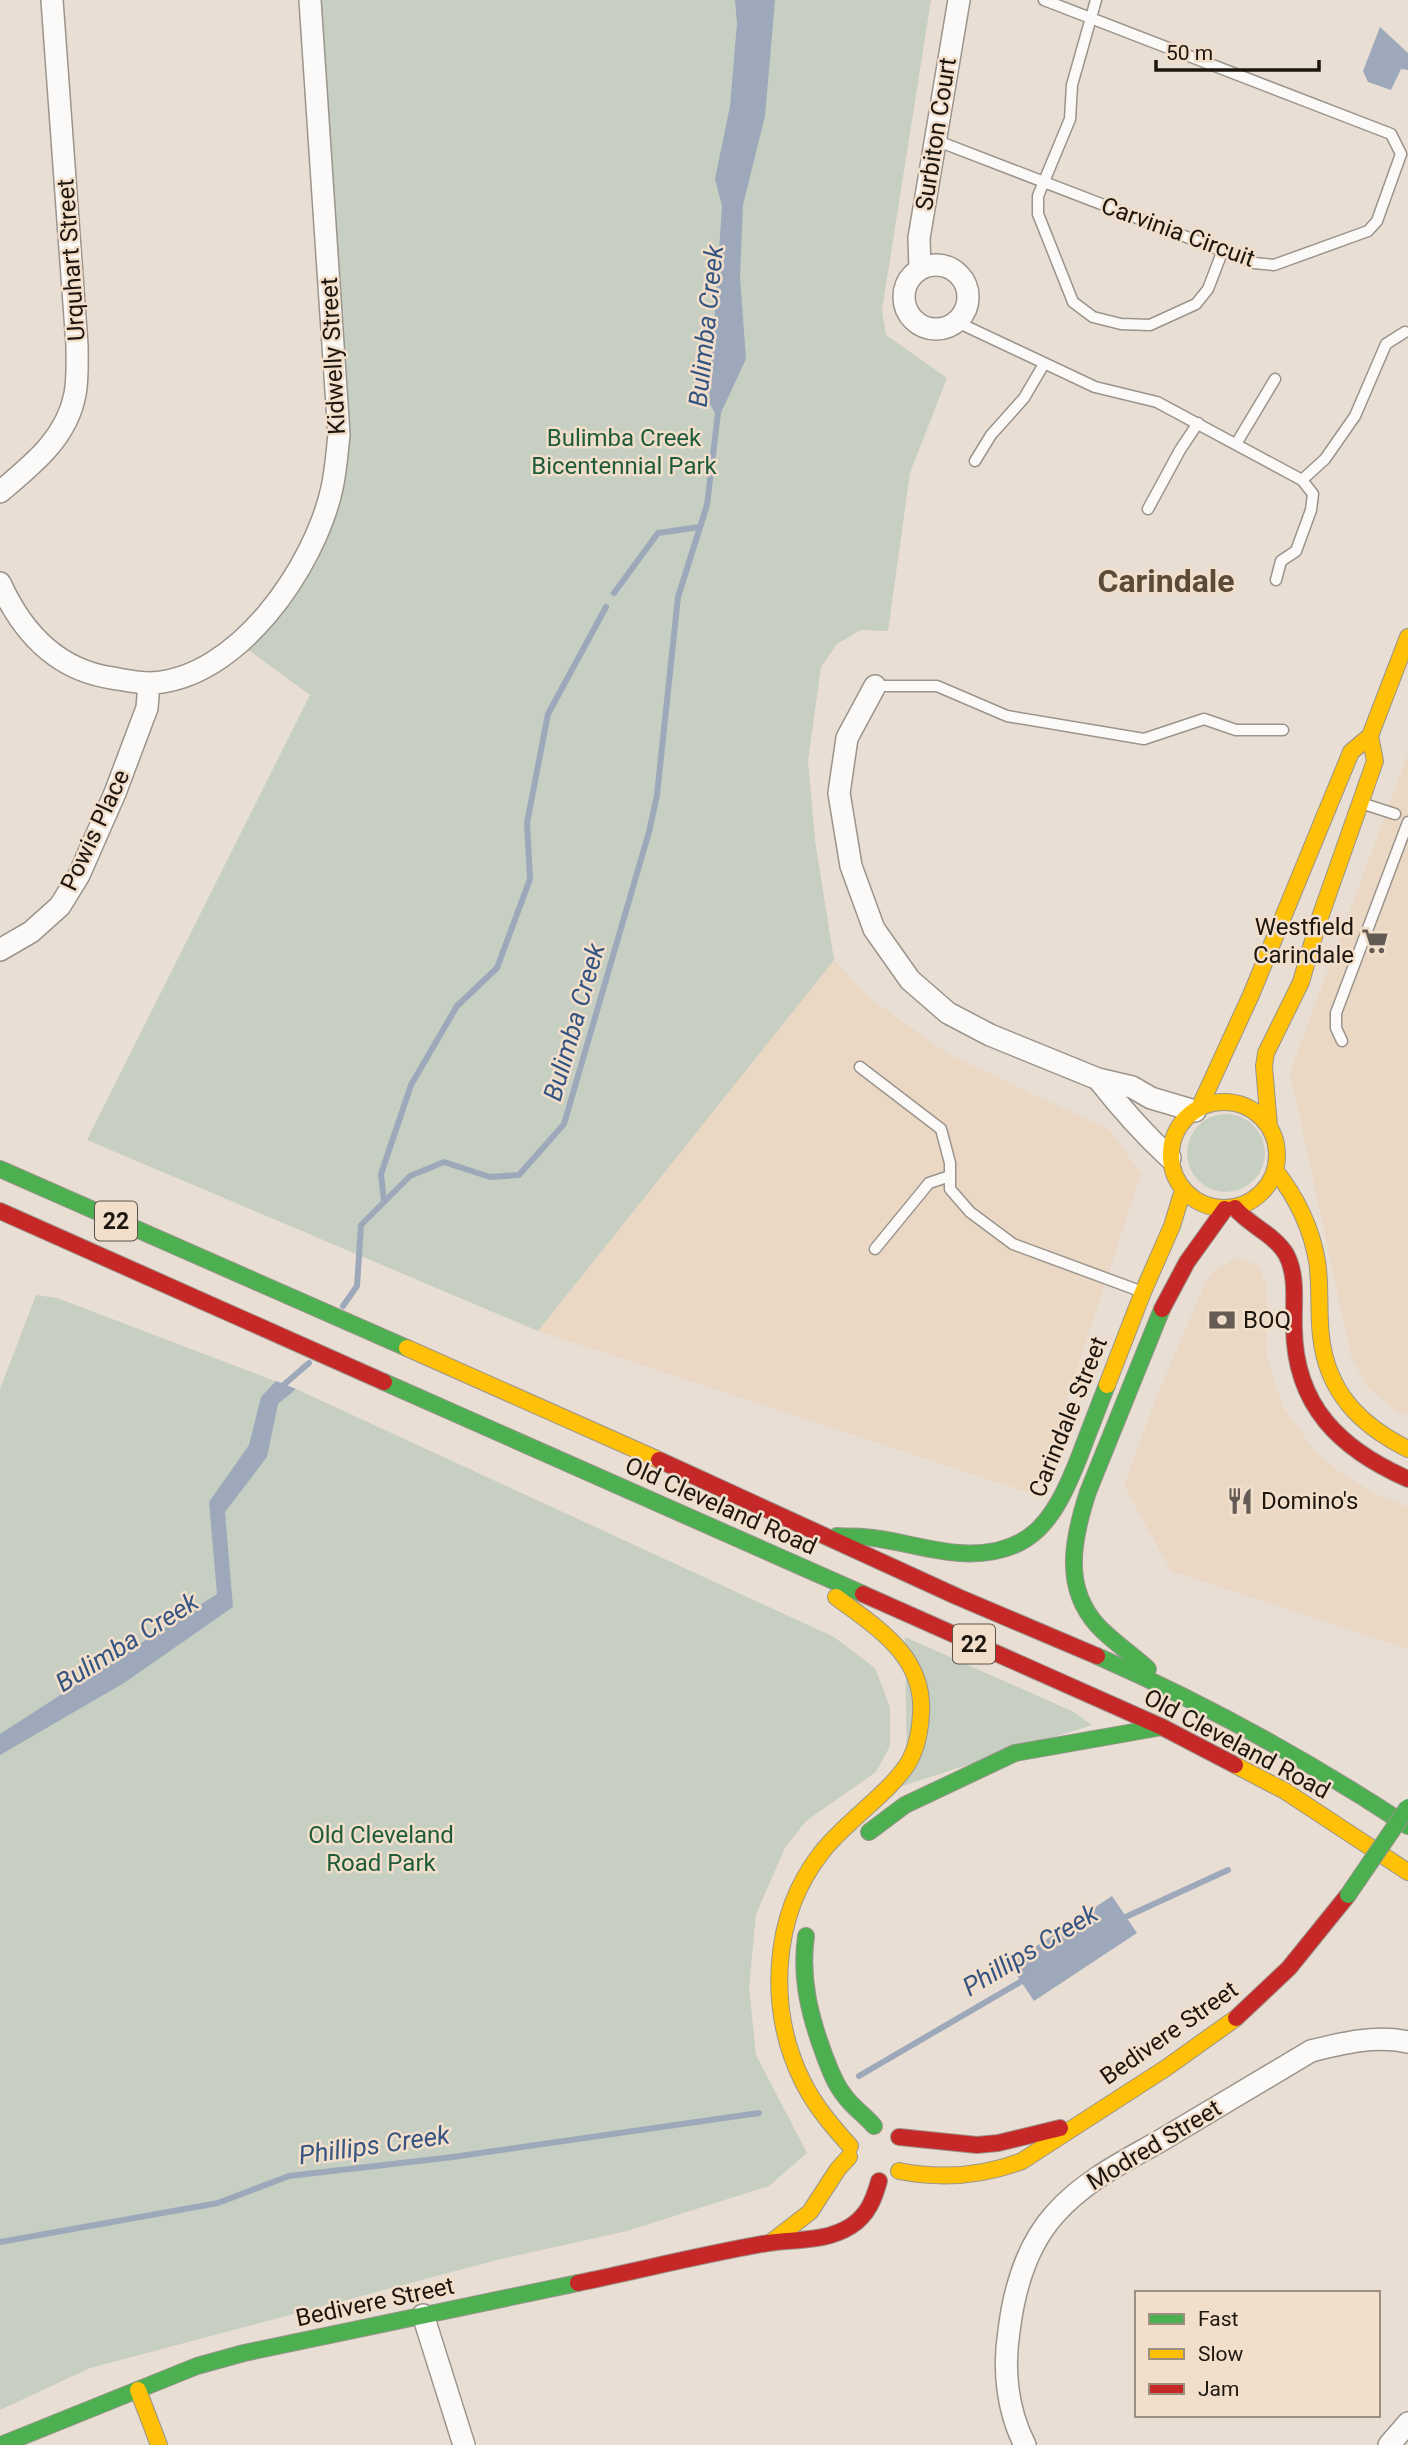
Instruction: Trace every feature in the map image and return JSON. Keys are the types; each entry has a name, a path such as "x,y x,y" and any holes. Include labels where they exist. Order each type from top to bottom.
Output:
{"main road":[{"path":"1197,1109 1244,1012 1351,752 1370,736 1408,637"},
{"path":"1269,1126 1260,1116 1236,1104 1220,1102 1197,1109 1184,1119 1176,1131 1170,1158 1174,1175 1183,1190 1209,1207 1230,1208 1248,1203 1260,1194 1269,1184 1275,1170 1277,1152 1269,1126 1264,1066 1266,1053 1301,982 1354,805 1375,761 1370,736"},
{"name":"Old Cleveland Road","path":"0,1169 1168,1689 1262,1736 1332,1776 1408,1826"},
{"path":"1275,1170 1295,1195 1311,1237 1318,1272 1323,1354 1341,1399 1367,1427 1408,1449"},
{"name":"Carindale Street","path":"825,1535 877,1538 921,1548 984,1554 1005,1550 1037,1531 1059,1507 1143,1292 1172,1226 1183,1190"},
{"path":"1230,1208 1243,1220 1275,1240 1289,1262 1293,1280 1296,1358 1307,1394 1320,1415 1334,1433 1358,1455 1373,1465 1408,1479"},
{"name":"Carindale Street","path":"1168,1689 1130,1652 1100,1630 1080,1598 1072,1566 1073,1552 1085,1504 1150,1337 1193,1252 1230,1208"},
{"name":"Old Cleveland Road","path":"0,1211 1162,1727 1285,1790 1408,1872"},
{"path":"787,1559 898,1647 911,1665 922,1700 920,1734 907,1765 815,1863 791,1909 780,1952 778,1994 784,2031 801,2079 814,2102 859,2167 886,2180 899,2171 905,2154 899,2137 892,2130 874,2126 859,2132 859,2167"},
{"path":"859,1842 885,1818 905,1805 1015,1753 1162,1727"},
{"name":"Bedivere Street","path":"899,2171 962,2175 1004,2168 1022,2161 1187,2054 1251,2006 1321,1932 1408,1807"},
{"path":"811,1919 803,1956 809,2015 836,2085 874,2126"},
{"name":"Bedivere Street","path":"899,2137 977,2145 998,2143 1077,2124"},
{"name":"Bedivere Street","path":"1,2445 197,2367 244,2353 770,2243 814,2240 831,2235 850,2226 876,2199 859,2167 837,2168 828,2187 807,2215 770,2243"},
{"path":"138,2390 159,2445"}],"street":[{"name":"Urquhart Street","path":"0,492 34,465 59,435 75,395 78,345 52,0"},
{"name":"Kidwelly Street","path":"0,583 27,630 59,659 93,675 149,683 204,670 239,643 270,610 293,578 314,537 332,489 340,435 310,0"},
{"name":"Surbiton Court","path":"920,269 919,238 958,0"},
{"path":"930,265 944,266 961,277 967,289 968,301 957,322 943,328 928,328 917,324 909,316 904,306 905,285 920,269 930,265"},
{"name":"Powis Place","path":"0,950 31,932 60,906 79,875 115,793 147,708 149,683"},
{"path":"875,686 847,738 839,793 850,866 874,929 909,980 948,1013 990,1035 1098,1079 1132,1087 1151,1098 1197,1109"},
{"path":"1098,1079 1116,1103 1170,1158"},
{"name":"Modred Street","path":"1025,2445 1009,2397 1006,2350 1013,2297 1030,2253 1054,2215 1089,2183 1311,2051 1352,2040 1395,2039 1408,2042"},
{"path":"423,2315 464,2445"},
{"path":"1390,2445 1408,2423"}],"lane":[{"name":"Carvinia Circuit","path":"935,140 1254,263 1274,265 1368,231 1377,221 1401,153 1391,134 1044,0"},
{"path":"1096,0 1072,85 1070,119 1038,196 1038,214 1073,302 1093,317 1121,324 1150,325 1196,304 1208,289 1223,250"},
{"path":"957,322 1095,387 1157,402 1302,480 1313,494 1311,510 1296,551 1281,561 1276,580"},
{"path":"1302,480 1325,459 1355,416 1386,344 1405,332"},
{"path":"975,461 991,435 1024,398 1044,364"},
{"path":"1236,444 1275,379"},
{"path":"1148,509 1198,423"},
{"path":"875,686 937,686 1007,716 1144,739 1204,719 1236,730 1283,730"},
{"path":"1354,805 1395,814"},
{"path":"1320,830 1336,821"},
{"path":"1342,1041 1336,1028 1336,1013 1408,822"},
{"path":"860,1067 941,1129 950,1163 950,1189 970,1212 1013,1244 1167,1301"},
{"path":"875,1249 929,1183 950,1175"}],"shaded area":[{"name":"Westfield Carindale","path":"1408,754 1408,1416 1395,1410 1367,1387 1351,1356 1290,1072"},
{"path":"834,959 868,997 948,1054 1110,1130 1141,1174 1054,1440 1030,1493 538,1331"},
{"path":"1238,1257 1257,1265 1266,1283 1267,1357 1282,1405 1314,1450 1341,1473 1374,1493 1408,1507 1408,1649 1171,1571 1124,1485 1156,1398 1205,1284 1213,1271"}],"green space":[{"name":"Bulimba Creek Bicentennial Park","path":"310,0 931,0 882,310 886,335 947,378 910,473 888,631 861,630 837,644 821,667 808,761 815,840 834,960 538,1331 87,1140 310,695 239,643 270,610 332,489"},
{"path":"1218,1114 1234,1114 1248,1120 1259,1131 1265,1145 1265,1161 1259,1175 1248,1186 1234,1192 1218,1192 1204,1186 1193,1175 1187,1161 1187,1145 1193,1131 1204,1120"},
{"name":"Old Cleveland Road Park","path":"36,1295 57,1298 296,1389 834,1637 875,1668 890,1707 890,1746 876,1772 806,1821 785,1848 756,1914 749,1988 756,2055 807,2153 769,2186 627,2231 497,2260 90,2368 0,2410 0,1389"},
{"path":"905,1637 1074,1712 1092,1725 896,1788 907,1777"}],"water":[{"name":"Bulimba Creek","path":"735,0 775,0 765,116 743,205 740,277 746,359 718,419 709,402 722,206 715,179 730,106 737,23"},
{"path":"1380,27 1408,53 1408,70 1401,69 1391,90 1368,82 1363,71"},
{"path":"276,1381 296,1389 278,1404 267,1457 225,1512 233,1607 124,1683 0,1755 0,1734 217,1594 209,1502 249,1445 261,1397"},
{"path":"1112,1896 1137,1933 1034,2001 1009,1964"}],"waterway":[{"name":"Bulimba Creek","path":"343,1306 357,1286 361,1225 410,1176 444,1162 490,1177 519,1175 564,1124 649,832 657,795 678,597 707,505 718,413"},
{"path":"614,593 658,533 700,527"},
{"path":"384,1202 381,1174 411,1085 457,1006 497,968 530,879 527,823 548,714 606,607"},
{"name":"Bulimba Creek","path":"280,1388 309,1363"},
{"name":"Phillips Creek","path":"1119,1920 1228,1870"},
{"name":"Phillips Creek","path":"859,2076 1027,1978"},
{"name":"Phillips Creek","path":"0,2242 218,2203 289,2176 453,2157 759,2113"}],"traffic: fast":[{"path":"0,1169 407,1348"},
{"path":"1148,1669 1104,1632 1087,1611 1079,1595 1074,1562 1078,1527 1088,1492 1162,1309"},
{"path":"384,1382 863,1594"},
{"path":"837,1536 875,1538 959,1553 985,1553 1024,1540 1039,1529 1062,1497 1107,1385"},
{"path":"1097,1656 1256,1735 1408,1826"},
{"path":"869,1832 905,1805 1015,1753 1162,1727"},
{"path":"1348,1895 1408,1807"},
{"path":"806,1936 805,1983 820,2042 835,2082 874,2126"},
{"path":"1,2445 197,2366 244,2353 578,2283"}],"traffic: slow":[{"path":"1200,1106 1251,995 1351,752 1370,736 1408,637"},
{"path":"1269,1126 1264,1066 1266,1053 1301,982 1318,923 1375,761 1370,736"},
{"path":"1224,1102 1244,1106 1262,1117 1273,1135 1277,1155 1273,1175 1262,1193 1244,1204 1224,1208 1204,1204 1186,1193 1175,1175 1171,1155 1175,1135 1186,1117 1204,1106 1224,1102"},
{"path":"1275,1170 1290,1191 1311,1236 1318,1270 1321,1336 1330,1374 1349,1405 1361,1417 1391,1440 1408,1449"},
{"path":"1107,1385 1172,1226 1183,1190"},
{"path":"407,1348 659,1460"},
{"path":"836,1597 882,1632 907,1660 920,1694 921,1714 917,1741 907,1765 822,1852 805,1877 792,1905 784,1934 780,1994 791,2054 813,2099 850,2146"},
{"path":"1235,1765 1285,1791 1408,1872"},
{"path":"899,2171 961,2175 1022,2161 1166,2068 1236,2018"},
{"path":"770,2243 810,2212 849,2157"},
{"path":"138,2390 159,2445"}],"traffic: jam":[{"path":"1235,1208 1275,1241 1290,1263 1294,1281 1296,1356 1313,1402 1326,1422 1342,1439 1362,1454 1408,1479"},
{"path":"1162,1309 1187,1262 1225,1209"},
{"path":"0,1211 384,1382"},
{"path":"659,1460 958,1597 1097,1656"},
{"path":"863,1594 1162,1727 1235,1765"},
{"path":"1236,2018 1289,1968 1348,1895"},
{"path":"899,2137 977,2145 998,2143 1060,2128"},
{"path":"578,2283 744,2247 831,2235 851,2226 862,2217 879,2181"}],"place":[{"name":"Westfield Carindale","path":"1375,941"},
{"name":"BOQ","path":"1222,1320"},
{"name":"Domino's","path":"1240,1501"}],"district":[{"name":"Carindale","path":"1166,581"}]}
